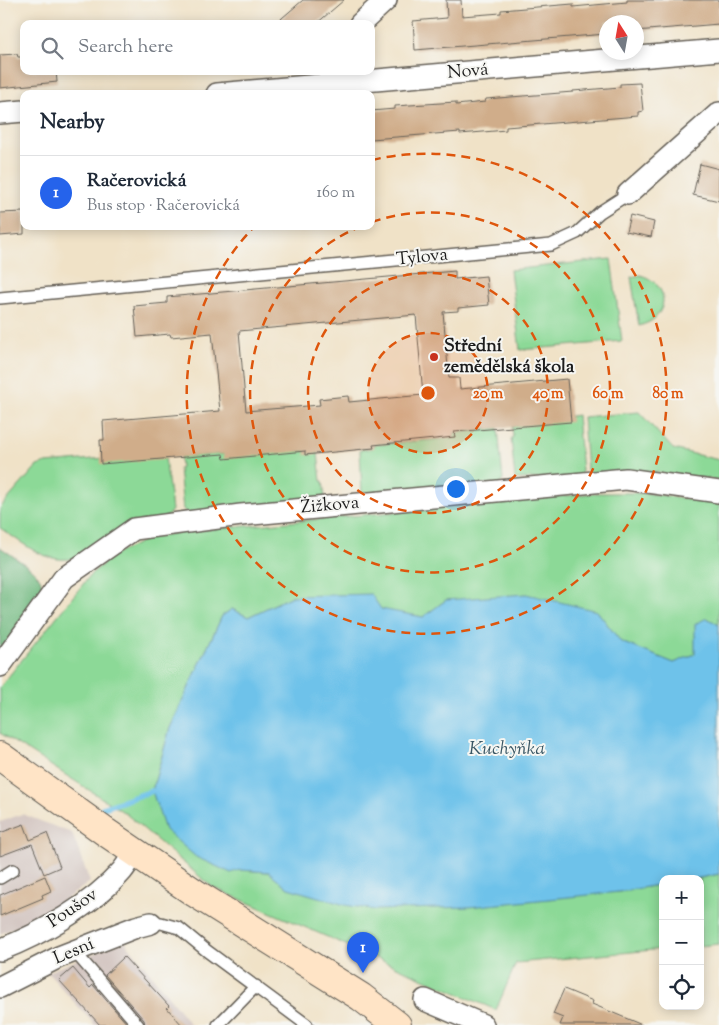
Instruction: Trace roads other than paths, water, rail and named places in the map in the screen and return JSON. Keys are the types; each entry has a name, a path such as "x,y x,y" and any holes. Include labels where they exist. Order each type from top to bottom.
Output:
{"main road":[{"path":"0,756 195,893 362,998 397,1025"}],"street":[{"path":"364,20 386,0"},
{"name":"Nová","path":"375,75 719,50"},
{"name":"Nová","path":"246,90 332,78 373,75"},
{"path":"0,113 20,111"},
{"name":"Tylova","path":"628,194 719,113"},
{"name":"Žižkova","path":"0,666 64,578 134,529 241,515 626,479 719,492"},
{"name":"Poušov","path":"1,950 67,917 122,871 135,852"},
{"name":"Lesní","path":"0,987 74,951 136,926 151,923"},
{"path":"1,950 21,976"},
{"path":"424,1000 483,1025"}],"lane":[{"name":"Tylova","path":"0,298 79,292 551,245 577,233 600,212 628,194"},
{"path":"0,878 13,870"},
{"path":"151,923 161,923 179,928 206,951 307,1025"},
{"path":"74,951 138,1025"},
{"path":"218,1025 256,986"}],"water":[{"name":"Kuchyňka","path":"371,594 381,609 423,617 446,600 526,594 597,611 621,642 674,663 695,654 695,624 707,618 719,625 719,874 704,877 704,875 659,875 659,885 619,892 469,907 375,910 345,905 288,888 269,872 240,870 231,873 196,857 165,830 152,791 170,728 222,616 232,609 248,617 292,596"}],"waterway":[{"path":"103,808 152,791"}],"place":[{"name":"Střední zemědělská škola","path":"434,357"},
{"name":"Račerovická","path":"363,973"}]}
